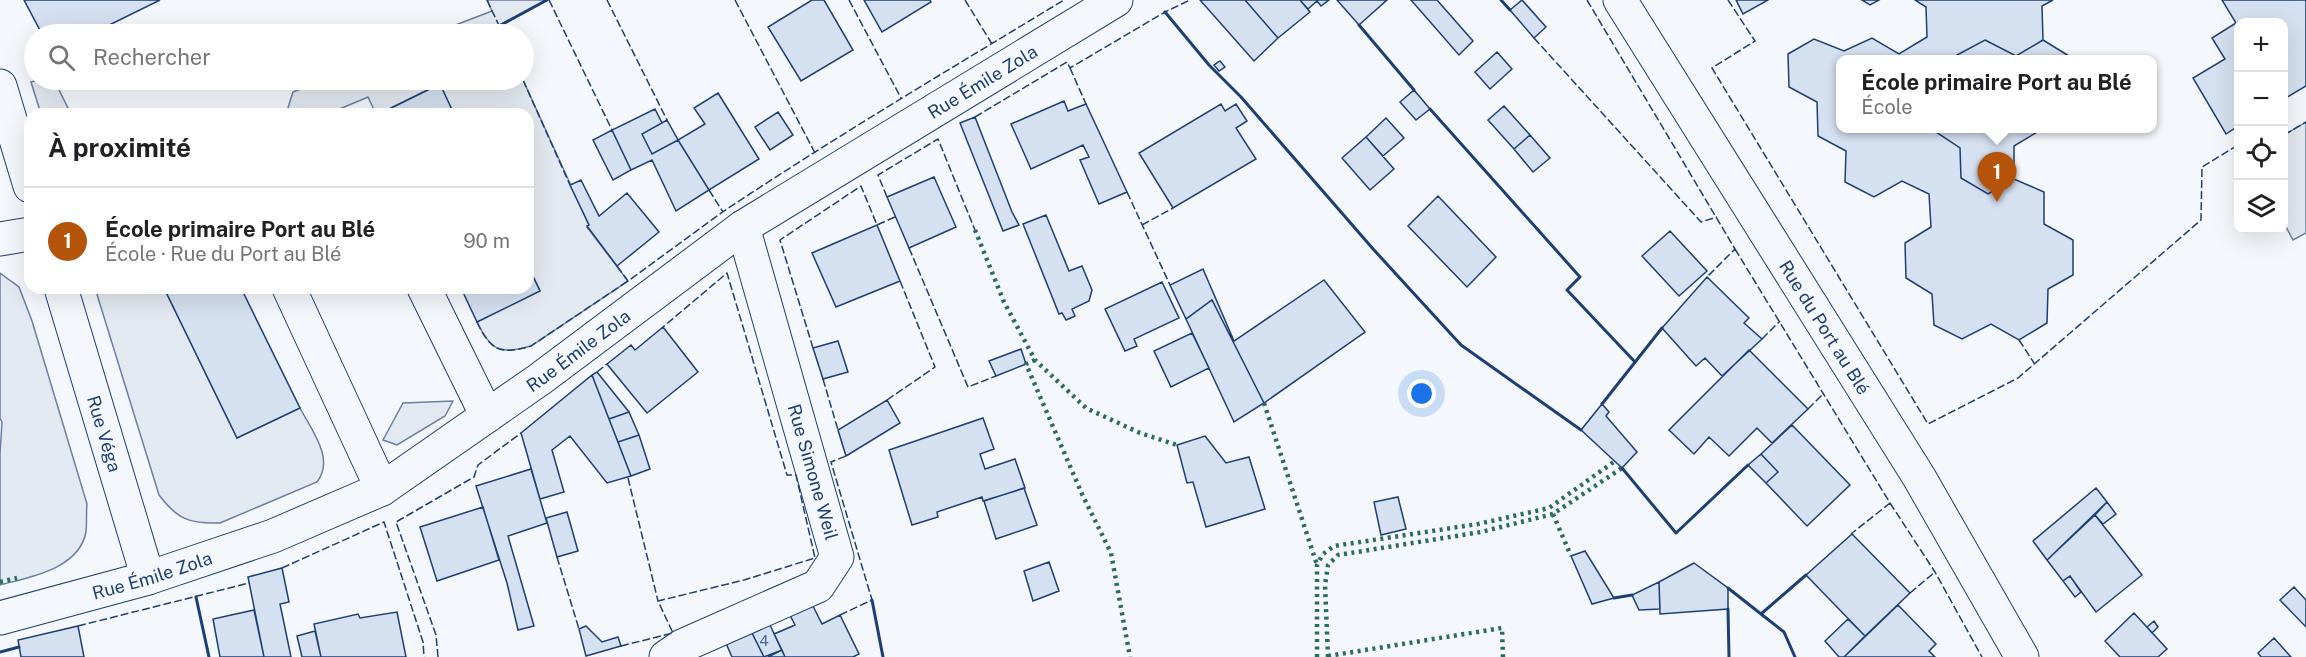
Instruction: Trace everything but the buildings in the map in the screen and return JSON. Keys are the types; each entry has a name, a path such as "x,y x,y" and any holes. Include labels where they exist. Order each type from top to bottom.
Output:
{"street":[{"name":"Rue Émile Zola","path":"0,618 148,579 273,536 382,489 540,379 743,227 1116,0"},
{"name":"Rue du Port au Blé","path":"1620,0 1919,477 2022,657"},
{"path":"0,86 24,166"},
{"name":"Rue Simone Weil","path":"666,657 682,646 818,586 837,557 743,227"},
{"path":"0,239 24,235"},
{"name":"Rue Véga","path":"63,294 148,579"},
{"path":"292,294 382,489"},
{"path":"427,294 488,416"}],"shaded area":[{"path":"487,0 547,0 504,24 458,24 492,11"},
{"path":"34,90 59,90 68,108 39,108"},
{"path":"298,90 427,90 391,108 373,108 368,97 342,108 288,108 293,92"},
{"path":"442,90 528,90 589,225 587,227 628,281 531,346 511,350 498,348 487,339 477,322 540,291 534,278 534,108 451,108"},
{"path":"2306,122 2306,233 2293,240 2288,231 2288,133"},
{"path":"0,273 19,287 32,321 87,504 86,532 82,545 74,555 52,569 0,585 2,422 0,418"},
{"path":"97,294 167,294 237,438 300,408 323,455 322,473 317,482 220,523 192,521 178,515 159,495"},
{"path":"453,401 445,416 397,445 383,440 403,403"}],"hedge":[{"path":"975,230 1004,302 1035,360 1086,408 1140,433 1177,445"},
{"path":"1035,360 1026,364 1082,494 1111,553 1130,657"},
{"path":"1264,403 1317,565"},
{"path":"1317,657 1317,565 1323,554 1334,546 1478,524 1549,508 1615,461"},
{"path":"1328,657 1325,585 1328,565 1338,555 1481,532 1553,514 1622,468"},
{"path":"1553,514 1571,556"},
{"path":"0,582 17,578"},
{"path":"1328,656 1502,628 1503,657"}],"fence":[{"path":"487,0 498,24"},
{"path":"549,0 612,130"},
{"path":"607,0 667,120"},
{"path":"735,0 815,153"},
{"path":"849,0 901,98"},
{"path":"965,0 992,44"},
{"path":"617,266 628,281 724,211 893,104 1064,0"},
{"path":"975,117 1067,62 1070,68 1165,12 1190,0"},
{"path":"1587,0 1735,249 1707,277"},
{"path":"1728,0 1755,41 1712,68 1928,424 2018,378 2201,220 2202,167 2234,147"},
{"path":"1534,38 1701,222 1717,217"},
{"path":"1070,68 1086,104"},
{"path":"527,90 570,185"},
{"path":"2288,133 2306,122"},
{"path":"887,197 878,175 938,139 975,230"},
{"path":"813,348 780,240 861,186 877,225 895,217"},
{"path":"709,190 723,212"},
{"path":"1127,192 1170,285"},
{"path":"1142,225 1173,208"},
{"path":"909,248 968,387 996,376"},
{"path":"1735,249 1890,503 1851,534"},
{"path":"621,646 673,633 658,601 744,580 815,558 796,475 787,475 727,273 663,327"},
{"path":"477,322 492,345 504,350 520,349 531,346 628,281"},
{"path":"887,400 935,367 900,281"},
{"path":"1762,339 1780,321"},
{"path":"2019,340 2034,363"},
{"path":"597,372 607,364"},
{"path":"823,379 838,430"},
{"path":"1808,409 1823,394"},
{"path":"438,657 436,635 396,522 474,477 478,465 521,433"},
{"path":"840,615 872,600 831,462 846,456"},
{"path":"628,478 658,601"},
{"path":"1890,503 1935,572 1982,657"},
{"path":"282,568 384,522 423,642 424,657"},
{"path":"557,557 579,629"},
{"path":"1910,593 1935,572"},
{"path":"78,626 249,583"}],"wall":[{"path":"503,24 547,0"},
{"path":"1501,0 1510,10"},
{"path":"1165,12 1209,65 1241,97 1374,250 1461,345 1581,430"},
{"path":"1359,25 1414,90"},
{"path":"1430,109 1580,277 1567,290 1635,362"},
{"path":"1602,404 1662,328"},
{"path":"1622,468 1676,533 1748,465"},
{"path":"1728,588 1761,614 1806,575"},
{"path":"1614,598 1632,595"},
{"path":"196,597 209,657"},
{"path":"872,600 883,657"},
{"path":"1728,609 1729,657"},
{"path":"1761,614 1784,632 1795,657"},
{"path":"0,652 19,647"}],"place":[{"name":"École primaire Port au Blé","path":"1997,202"}]}
